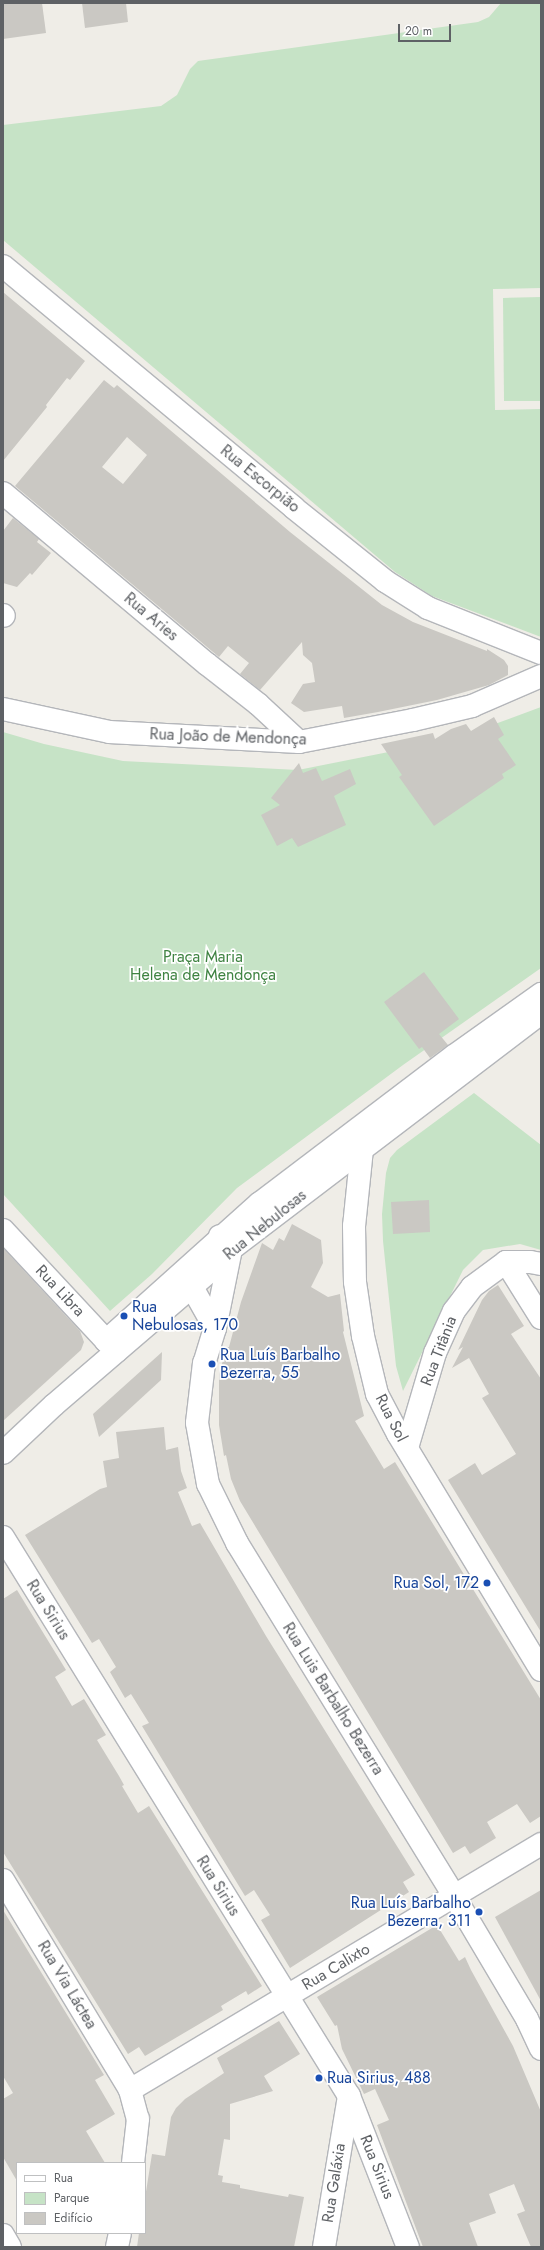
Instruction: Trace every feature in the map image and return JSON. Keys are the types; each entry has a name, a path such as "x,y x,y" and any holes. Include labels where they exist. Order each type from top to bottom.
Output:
{"street":[{"name":"Rua Escorpião","path":"3,266 288,503 386,581 428,608 541,653"},
{"name":"Rua Aries","path":"3,493 207,664 258,704 299,742"},
{"name":"Rua João de Mendonça","path":"3,709 109,732 299,742 414,720 472,706 541,676"},
{"name":"Rua Nebulosas","path":"357,1141 454,1056 541,994"},
{"name":"Rua Nebulosas","path":"3,1432 111,1346 226,1242 357,1141 541,1013"},
{"name":"Rua Sol","path":"357,1141 354,1226 355,1282 363,1336 378,1394 407,1448 541,1670"},
{"name":"Rua Libra","path":"3,1230 111,1346"},
{"name":"Rua Luis Barbalho Bezerra","path":"226,1242 215,1328 204,1362 197,1423 208,1484 237,1543 454,1896 527,2019 541,2049"},
{"name":"Rua Titânia","path":"407,1448 435,1353 454,1311 472,1287 506,1262"},
{"path":"506,1262 530,1262 541,1264"},
{"path":"506,1262 541,1318"},
{"path":"187,1278 215,1328"},
{"name":"Rua Nebulosas","path":"3,1453 54,1405 111,1346"},
{"name":"Rua Sirius","path":"3,1537 349,2096 408,2247"},
{"name":"Rua Calixto","path":"130,2090 541,1844"},
{"name":"Rua Via Láctea","path":"3,1880 130,2090 138,2119 133,2162"},
{"name":"Rua Galáxia","path":"324,2247 349,2096"},
{"path":"117,2247 120,2234"},
{"path":"3,2235 10,2247"}],"green space":[{"path":"501,3 541,3 541,288 493,289 495,410 541,409 541,637 432,596 395,572 3,240 3,125 161,106 177,95 190,69 198,61 478,22 489,17"},
{"path":"541,297 541,401 504,401 503,298"},
{"name":"Praça Maria Helena de Mendonça","path":"541,707 541,968 403,1065 237,1188 152,1274 110,1311 3,1194 3,732 44,744 123,761 298,770 454,739"},
{"path":"474,1093 541,1145 541,1250 520,1244 483,1250 463,1270 403,1391 396,1366 383,1241 382,1214 386,1173 390,1158 397,1150"}],"building":[{"path":"3,3 42,3 46,33 3,39"},
{"path":"82,3 126,3 128,22 85,28"},
{"path":"3,292 85,361 70,380 67,378 46,405 47,407 3,461"},
{"path":"104,380 114,388 117,385 290,532 382,605 413,622 487,651 487,649 504,660 508,666 508,675 489,685 437,700 378,712 344,718 342,706 304,712 291,703 303,684 315,682 312,663 303,655 302,642 260,690 240,674 249,663 228,646 219,657 15,486","holes":["127,437 147,455 123,484 102,467"]},
{"path":"13,518 39,539 37,542 51,553 32,575 30,573 17,587 3,583 3,531"},
{"path":"494,717 504,735 498,739 516,765 502,774 504,778 434,826 399,777 402,775 381,744 433,733 435,739 451,729 466,724 471,731"},
{"path":"299,763 303,773 316,768 322,781 350,769 356,784 334,796 346,825 298,847 292,838 277,846 261,815 280,805 271,798"},
{"path":"424,972 459,1019 439,1034 448,1045 430,1058 422,1047 419,1049 384,1002"},
{"path":"429,1200 430,1232 393,1234 391,1202"},
{"path":"292,1224 321,1240 323,1263 311,1287 328,1297 340,1294 343,1332 364,1416 355,1421 384,1469 395,1462 541,1700 541,1816 530,1823 517,1804 487,1822 496,1838 470,1854 465,1846 453,1853 240,1501 231,1479 226,1455 224,1456 219,1425 219,1374 227,1347 229,1347 241,1302 262,1243 273,1250 279,1238 284,1241"},
{"path":"3,1248 80,1331 84,1342 81,1350 3,1421"},
{"path":"498,1285 524,1326 511,1334 541,1379 541,1632 448,1480 475,1463 482,1475 516,1454 482,1398 489,1394 469,1358 452,1368 463,1347 458,1350 482,1300 489,1291"},
{"path":"162,1352 161,1380 99,1437 93,1414"},
{"path":"164,1427 166,1450 178,1447 181,1471 187,1488 178,1492 192,1526 200,1523 266,1636 415,1875 403,1882 409,1892 290,1968 261,1920 270,1915 254,1890 245,1896 142,1726 149,1723 131,1694 125,1698 110,1672 116,1667 99,1639 92,1643 25,1535 100,1489 107,1487 103,1461 119,1458 116,1432"},
{"path":"17,1590 66,1670 55,1677 72,1706 84,1699 106,1735 97,1740 119,1776 124,1785 122,1786 138,1813 149,1806 262,1986 248,1995 246,1991 221,2006 223,2010 145,2056 139,2047 128,2054 3,1852 3,1599"},
{"path":"541,1890 541,2001 495,1917"},
{"path":"3,1910 104,2075 95,2080 115,2114 86,2131 104,2162 16,2162 16,2179 3,2157 3,2099 13,2093 3,2076"},
{"path":"437,1925 459,1961 465,1957 513,2046 541,2112 541,2247 531,2247 517,2214 525,2211 514,2184 489,2194 496,2213 469,2223 478,2247 423,2247 377,2125 389,2120 375,2089 364,2094 342,2049 337,2025 335,2026 317,1997"},
{"path":"279,2021 300,2054 264,2076 273,2091 230,2104 230,2140 224,2139 218,2175 223,2176 222,2182 240,2185 240,2188 288,2197 289,2194 304,2197 294,2247 137,2247 139,2234 146,2234 146,2192 152,2154 165,2156 171,2117 176,2108 185,2099 224,2073 217,2058"}],"place":[{"name":"Rua Nebulosas, 170","path":"124,1316"},
{"name":"Rua Luís Barbalho Bezerra, 55","path":"212,1364"},
{"name":"Rua Sol, 172","path":"487,1583"},
{"name":"Rua Luís Barbalho Bezerra, 311","path":"479,1912"},
{"name":"Rua Sirius, 488","path":"319,2078"}]}
